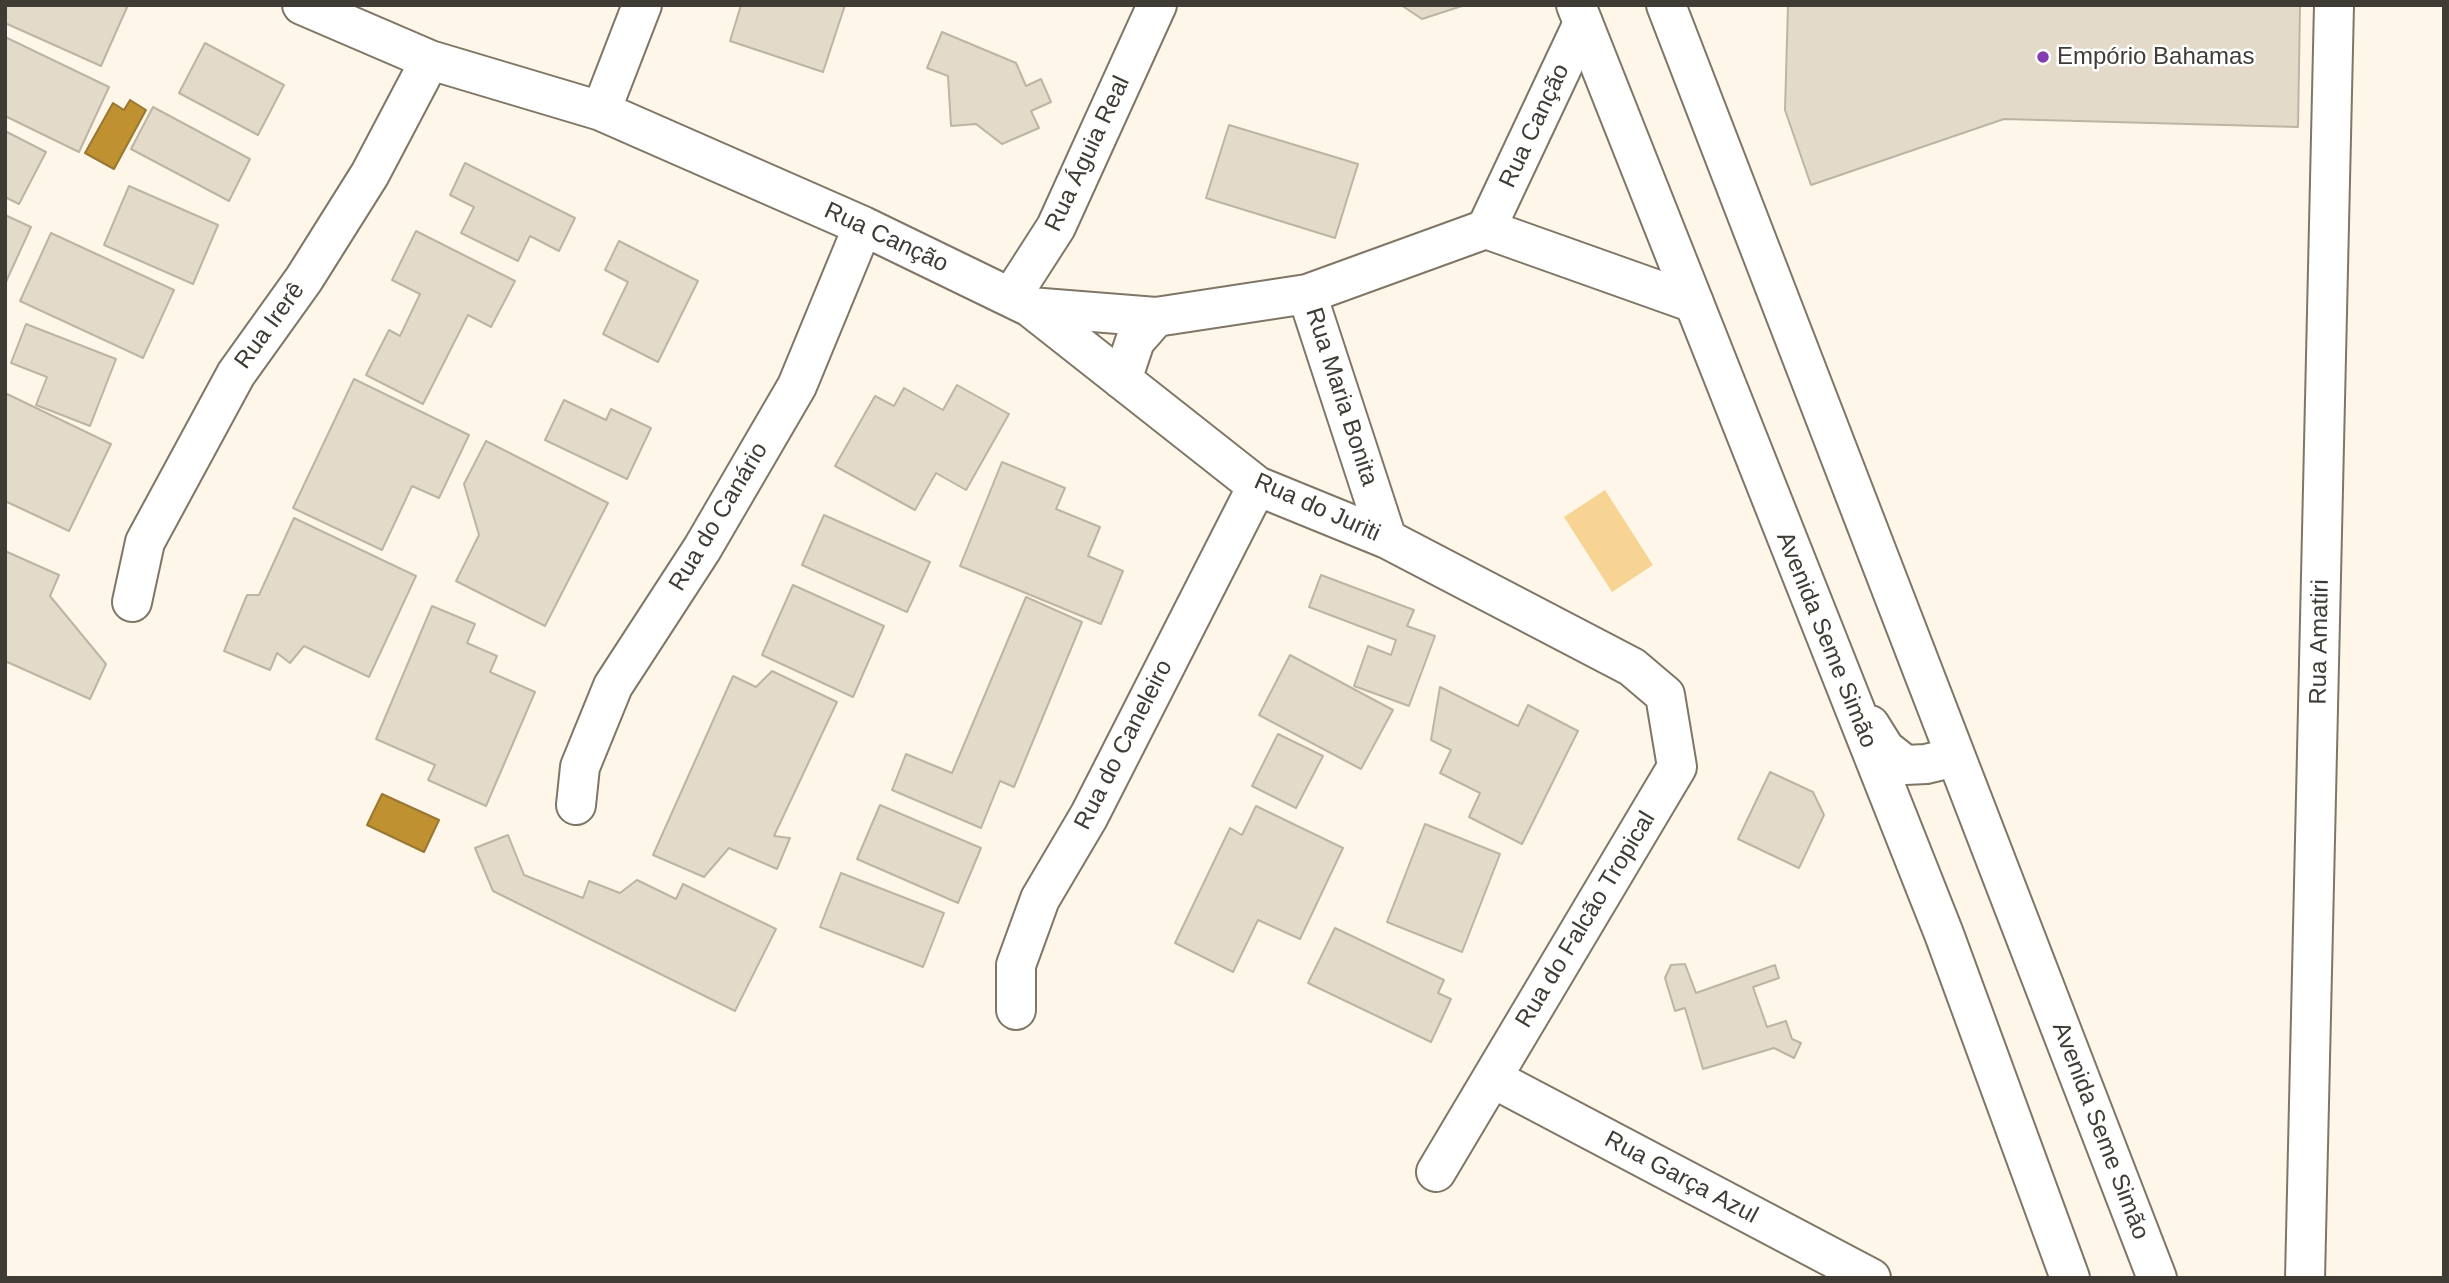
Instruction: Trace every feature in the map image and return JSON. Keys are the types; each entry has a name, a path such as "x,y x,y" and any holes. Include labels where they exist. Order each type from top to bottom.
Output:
{"street":[{"name":"Rua Canção","path":"302,5 430,60 601,111 863,226 1020,302 1156,317 1307,295 1486,229 1580,14"},
{"path":"601,111 642,5"},
{"name":"Rua Águia Real","path":"1020,302 1157,5"},
{"name":"Avenida Seme Simão","path":"1666,5 2157,1278"},
{"name":"Rua Amatiri","path":"2305,1278 2334,5"},
{"name":"Avenida Seme Simão","path":"1580,14 1944,934 2070,1278"},
{"name":"Rua Irerê","path":"132,602 145,542 229,386 304,279 370,174 430,60"},
{"name":"Rua do Canário","path":"576,805 580,767 613,686 702,549 797,386 863,226"},
{"path":"1486,229 1694,303"},
{"name":"Rua Maria Bonita","path":"1307,295 1387,540"},
{"name":"Rua do Juriti","path":"1020,302 1257,486 1387,540 1632,667"},
{"path":"1122,380 1135,341 1156,317"},
{"name":"Rua do Caneleiro","path":"1016,1010 1016,965 1040,899 1089,816 1257,486"},
{"name":"Rua do Falcão Tropical","path":"1436,1172 1677,767 1665,695 1632,667"},
{"path":"1840,676 1885,749 1905,765 1926,764 1955,757"},
{"name":"Rua Garça Azul","path":"1492,1078 1871,1278"}],"shaded area":[{"path":"130,100 146,110 114,169 85,153 113,103 124,110"},
{"path":"1605,490 1653,565 1612,592 1564,517"},
{"path":"382,794 439,820 424,852 367,825"}],"building":[{"path":"5,5 128,5 101,66 5,23"},
{"path":"741,5 845,5 823,72 730,41"},
{"path":"1401,5 1465,5 1422,19"},
{"name":"Empório Bahamas","path":"1788,5 2300,5 2298,127 2004,119 1811,185 1785,110"},
{"path":"942,32 1016,63 1026,86 1041,79 1051,102 1031,111 1039,128 1002,144 976,124 951,126 948,76 927,68"},
{"path":"5,37 109,87 79,152 5,116"},
{"path":"205,43 284,85 258,135 179,93"},
{"path":"153,107 250,159 229,201 131,149"},
{"path":"1229,125 1358,164 1335,238 1206,198"},
{"path":"5,131 46,152 19,204 5,197"},
{"path":"465,163 575,218 559,251 530,236 518,261 461,233 474,207 450,195"},
{"path":"129,186 218,225 193,284 104,245"},
{"path":"5,215 31,227 5,284"},
{"path":"416,231 515,281 491,327 468,315 423,404 366,375 389,330 400,336 420,294 392,280"},
{"path":"51,233 174,290 143,358 20,301"},
{"path":"619,241 698,281 658,362 603,334 628,282 605,270"},
{"path":"26,324 116,359 90,426 36,405 47,377 11,363"},
{"path":"354,379 469,435 439,498 412,486 382,550 293,508"},
{"path":"957,385 1009,414 966,490 936,473 915,510 835,466 875,396 894,406 904,388 943,410"},
{"path":"5,393 111,444 69,531 5,501"},
{"path":"564,400 606,420 611,409 651,428 627,479 545,440"},
{"path":"486,441 608,503 545,626 456,581 479,535 464,484"},
{"path":"1002,462 1065,488 1056,509 1100,527 1088,556 1123,571 1101,624 960,566"},
{"path":"824,515 930,562 907,612 802,565"},
{"path":"294,518 416,576 369,677 304,646 290,663 277,653 270,670 224,651 247,595 259,595"},
{"path":"5,551 59,575 50,596 106,664 90,699 5,661"},
{"path":"1321,575 1414,610 1407,626 1435,636 1409,706 1354,686 1368,646 1391,655 1396,640 1309,607"},
{"path":"793,585 884,626 853,697 762,655"},
{"path":"1026,597 1082,622 1014,787 1000,781 981,828 892,790 906,754 952,773"},
{"path":"432,606 475,624 467,643 497,656 490,672 535,692 486,806 428,780 435,765 376,739"},
{"path":"1290,655 1393,710 1361,769 1259,715"},
{"path":"772,671 837,702 774,836 790,838 777,869 729,848 704,877 653,855 733,676 756,687"},
{"path":"1440,687 1518,726 1528,705 1578,731 1522,844 1469,817 1480,793 1440,773 1451,750 1431,740"},
{"path":"1278,734 1323,756 1296,808 1252,786"},
{"path":"1770,772 1813,792 1824,815 1799,868 1738,839"},
{"path":"880,805 981,848 958,903 857,859"},
{"path":"1256,806 1343,848 1300,939 1258,920 1233,972 1175,943 1230,828 1242,835"},
{"path":"1425,824 1500,854 1462,952 1387,922"},
{"path":"508,835 524,875 583,898 589,881 620,893 637,880 676,899 683,884 776,929 735,1011 493,891 475,848"},
{"path":"841,873 944,913 923,967 820,927"},
{"path":"1335,928 1444,980 1438,993 1451,999 1431,1042 1308,983"},
{"path":"1685,964 1696,993 1775,965 1779,978 1753,987 1767,1027 1786,1021 1792,1039 1801,1043 1794,1058 1774,1048 1703,1069 1685,1008 1675,1011 1665,978 1671,965"}],"place":[{"name":"Empório Bahamas","path":"2043,57"}]}
